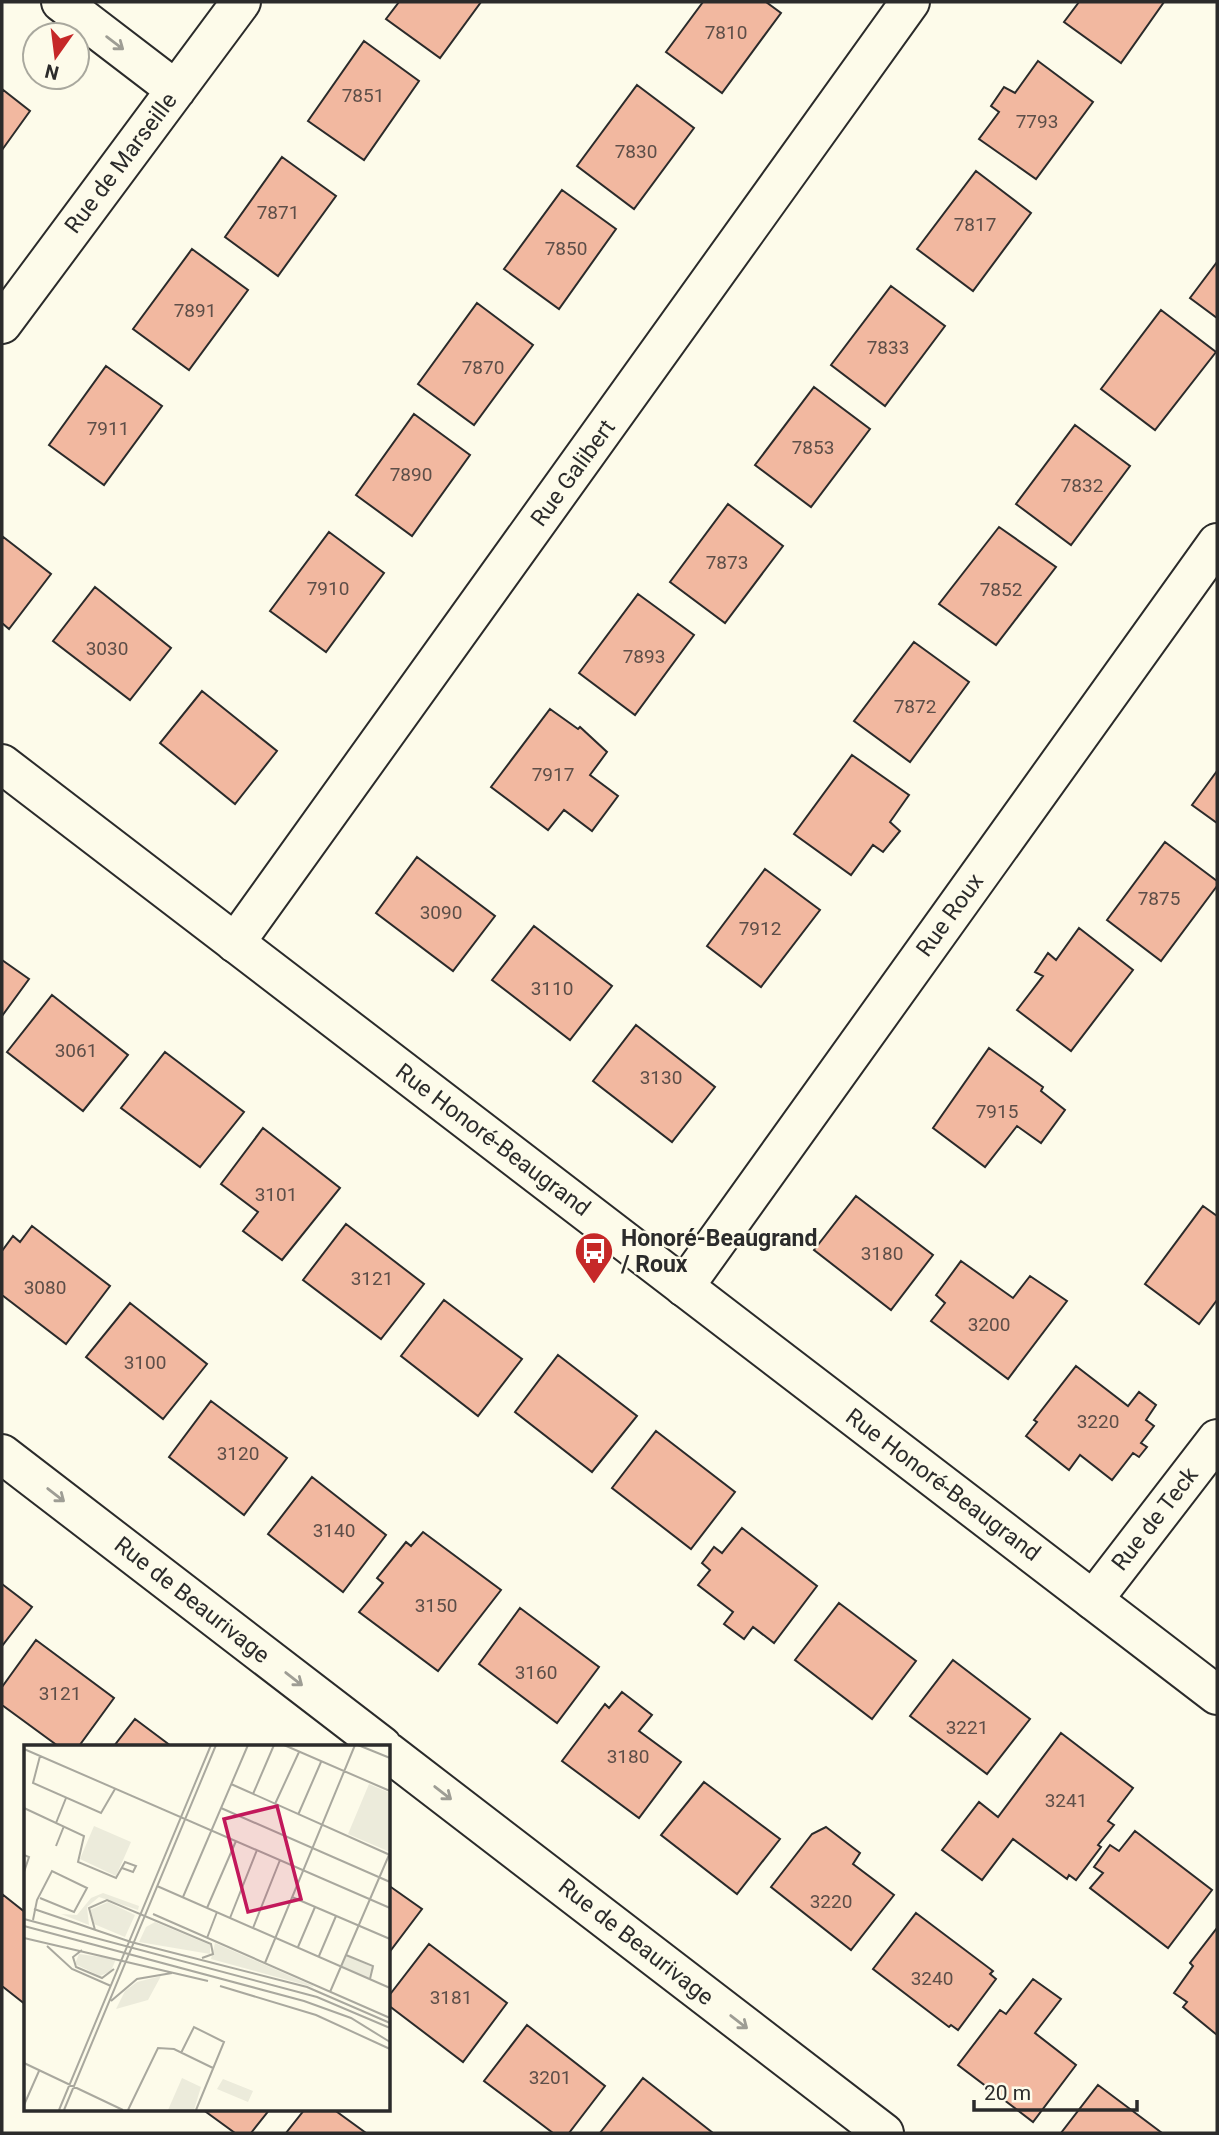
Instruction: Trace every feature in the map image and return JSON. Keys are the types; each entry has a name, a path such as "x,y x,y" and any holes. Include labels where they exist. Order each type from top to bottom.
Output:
{"street":[{"path":"61,2 176,90"},
{"name":"Rue de Marseille","path":"2,324 241,2"},
{"name":"Rue Galibert","path":"235,943 910,2"},
{"name":"Rue Roux","path":"684,1287 1217,543"},
{"name":"Rue Honoré-Beaugrand","path":"2,764 1217,1695"},
{"name":"Rue de Teck","path":"1093,1600 1217,1439"},
{"name":"Rue de Beaurivage","path":"2,1454 381,1745"},
{"name":"Rue de Beaurivage","path":"390,1754 884,2133"}],"building":[{"path":"399,2 481,2 440,58 386,19"},
{"path":"703,2 766,2 781,13 722,93 666,52"},
{"path":"1079,2 1164,2 1121,63 1064,22"},
{"path":"364,41 419,81 364,160 308,121"},
{"path":"1038,61 1093,102 1036,179 979,139 999,112 991,106 1004,87 1015,93"},
{"path":"637,85 694,128 634,209 577,166"},
{"path":"2,89 30,111 2,150"},
{"path":"282,157 336,196 278,276 225,237"},
{"path":"976,171 1031,213 973,291 917,249"},
{"path":"562,190 616,229 559,309 504,269"},
{"path":"192,249 248,290 189,370 133,329"},
{"path":"1217,262 1217,318 1190,298"},
{"path":"891,286 945,326 885,406 831,365"},
{"path":"477,303 533,345 474,425 418,384"},
{"path":"1161,310 1216,352 1155,430 1101,389"},
{"path":"106,366 162,406 104,485 49,445"},
{"path":"814,387 870,429 811,507 755,465"},
{"path":"414,414 470,455 412,536 356,495"},
{"path":"1075,425 1130,466 1071,545 1016,504"},
{"path":"728,504 783,546 725,623 670,582"},
{"path":"999,527 1056,567 996,645 939,604"},
{"path":"329,532 384,573 326,652 270,611"},
{"path":"2,536 51,574 9,629 2,623"},
{"path":"95,587 171,648 130,700 53,641"},
{"path":"638,594 694,635 635,715 579,673"},
{"path":"914,642 969,682 910,762 854,721"},
{"path":"202,691 277,751 235,804 160,743"},
{"path":"550,709 578,729 580,727 607,752 590,775 618,796 592,831 564,810 548,830 491,787"},
{"path":"852,755 909,795 890,822 900,831 883,852 873,845 851,875 794,834"},
{"path":"1217,771 1217,823 1192,805"},
{"path":"1165,842 1217,881 1217,886 1161,961 1107,920"},
{"path":"417,857 495,916 453,971 376,913"},
{"path":"765,869 820,910 761,987 707,946"},
{"path":"534,926 612,986 570,1040 492,980"},
{"path":"1079,928 1133,970 1071,1051 1017,1010 1043,976 1035,972 1048,953 1056,960"},
{"path":"2,960 29,979 2,1016"},
{"path":"52,995 128,1055 83,1111 7,1052"},
{"path":"636,1025 715,1087 672,1142 593,1081"},
{"path":"989,1048 1043,1087 1041,1091 1065,1110 1041,1143 1017,1126 985,1167 933,1128"},
{"path":"165,1052 244,1112 200,1167 121,1108"},
{"path":"263,1128 340,1188 282,1260 243,1231 258,1212 221,1184"},
{"path":"856,1196 933,1255 891,1310 814,1250"},
{"path":"1203,1206 1217,1216 1217,1300 1199,1324 1145,1284"},
{"path":"346,1224 424,1284 381,1339 303,1280"},
{"path":"32,1226 110,1286 66,1344 2,1295 2,1251 13,1236 20,1242"},
{"path":"961,1261 1013,1298 1030,1276 1067,1301 1008,1379 931,1321 945,1303 936,1295"},
{"path":"444,1300 522,1359 478,1416 401,1356"},
{"path":"130,1303 207,1364 163,1419 86,1357"},
{"path":"558,1355 637,1416 592,1472 515,1412"},
{"path":"1076,1366 1128,1406 1139,1392 1156,1405 1146,1420 1154,1426 1141,1443 1147,1447 1139,1457 1133,1453 1112,1480 1080,1455 1069,1470 1026,1436 1037,1422 1034,1420"},
{"path":"211,1401 287,1458 244,1515 169,1457"},
{"path":"656,1431 735,1492 691,1549 612,1488"},
{"path":"312,1477 386,1535 343,1592 268,1534"},
{"path":"742,1528 817,1586 774,1643 753,1627 744,1639 724,1624 733,1612 698,1585 710,1570 702,1563 714,1547 722,1553"},
{"path":"423,1532 501,1590 438,1671 359,1612 383,1583 377,1578 406,1542 411,1546"},
{"path":"2,1584 32,1607 2,1646"},
{"path":"839,1603 916,1661 872,1719 795,1660"},
{"path":"520,1608 599,1667 557,1723 479,1664"},
{"path":"36,1640 114,1698 80,1745 57,1745 2,1705 2,1687"},
{"path":"953,1660 1030,1719 987,1774 910,1716"},
{"path":"622,1692 652,1715 639,1731 681,1762 639,1818 562,1761 605,1704 609,1708"},
{"path":"135,1719 170,1745 115,1745"},
{"path":"1061,1733 1133,1788 1108,1821 1114,1825 1098,1845 1101,1847 1076,1880 1069,1875 1067,1879 1013,1839 982,1880 942,1850 979,1802 998,1817"},
{"path":"704,1782 780,1839 737,1894 661,1835"},
{"path":"826,1827 860,1853 853,1864 894,1895 851,1950 771,1887 812,1834"},
{"path":"1135,1831 1212,1890 1168,1948 1090,1888 1103,1873 1094,1867 1110,1845 1119,1851"},
{"path":"390,1886 422,1909 390,1951"},
{"path":"2,1894 24,1911 24,2003 2,1986"},
{"path":"916,1913 993,1971 990,1974 996,1979 958,2030 951,2025 949,2027 873,1969"},
{"path":"1217,1928 1217,2035 1183,2007 1187,2002 1174,1993 1193,1966 1190,1963"},
{"path":"429,1944 507,2003 463,2062 390,2007 390,1994"},
{"path":"1033,1979 1061,1999 1035,2033 1076,2065 1033,2122 958,2065 1000,2010 1006,2014"},
{"path":"527,2025 605,2086 569,2133 553,2133 484,2081"},
{"path":"643,2078 713,2133 600,2133"},
{"path":"1098,2085 1162,2133 1061,2133"},
{"path":"203,2110 269,2110 251,2133 235,2133"},
{"path":"304,2110 334,2110 366,2133 286,2133"}],"place":[{"name":"Honoré-Beaugrand / Roux","path":"594,1285"}]}
